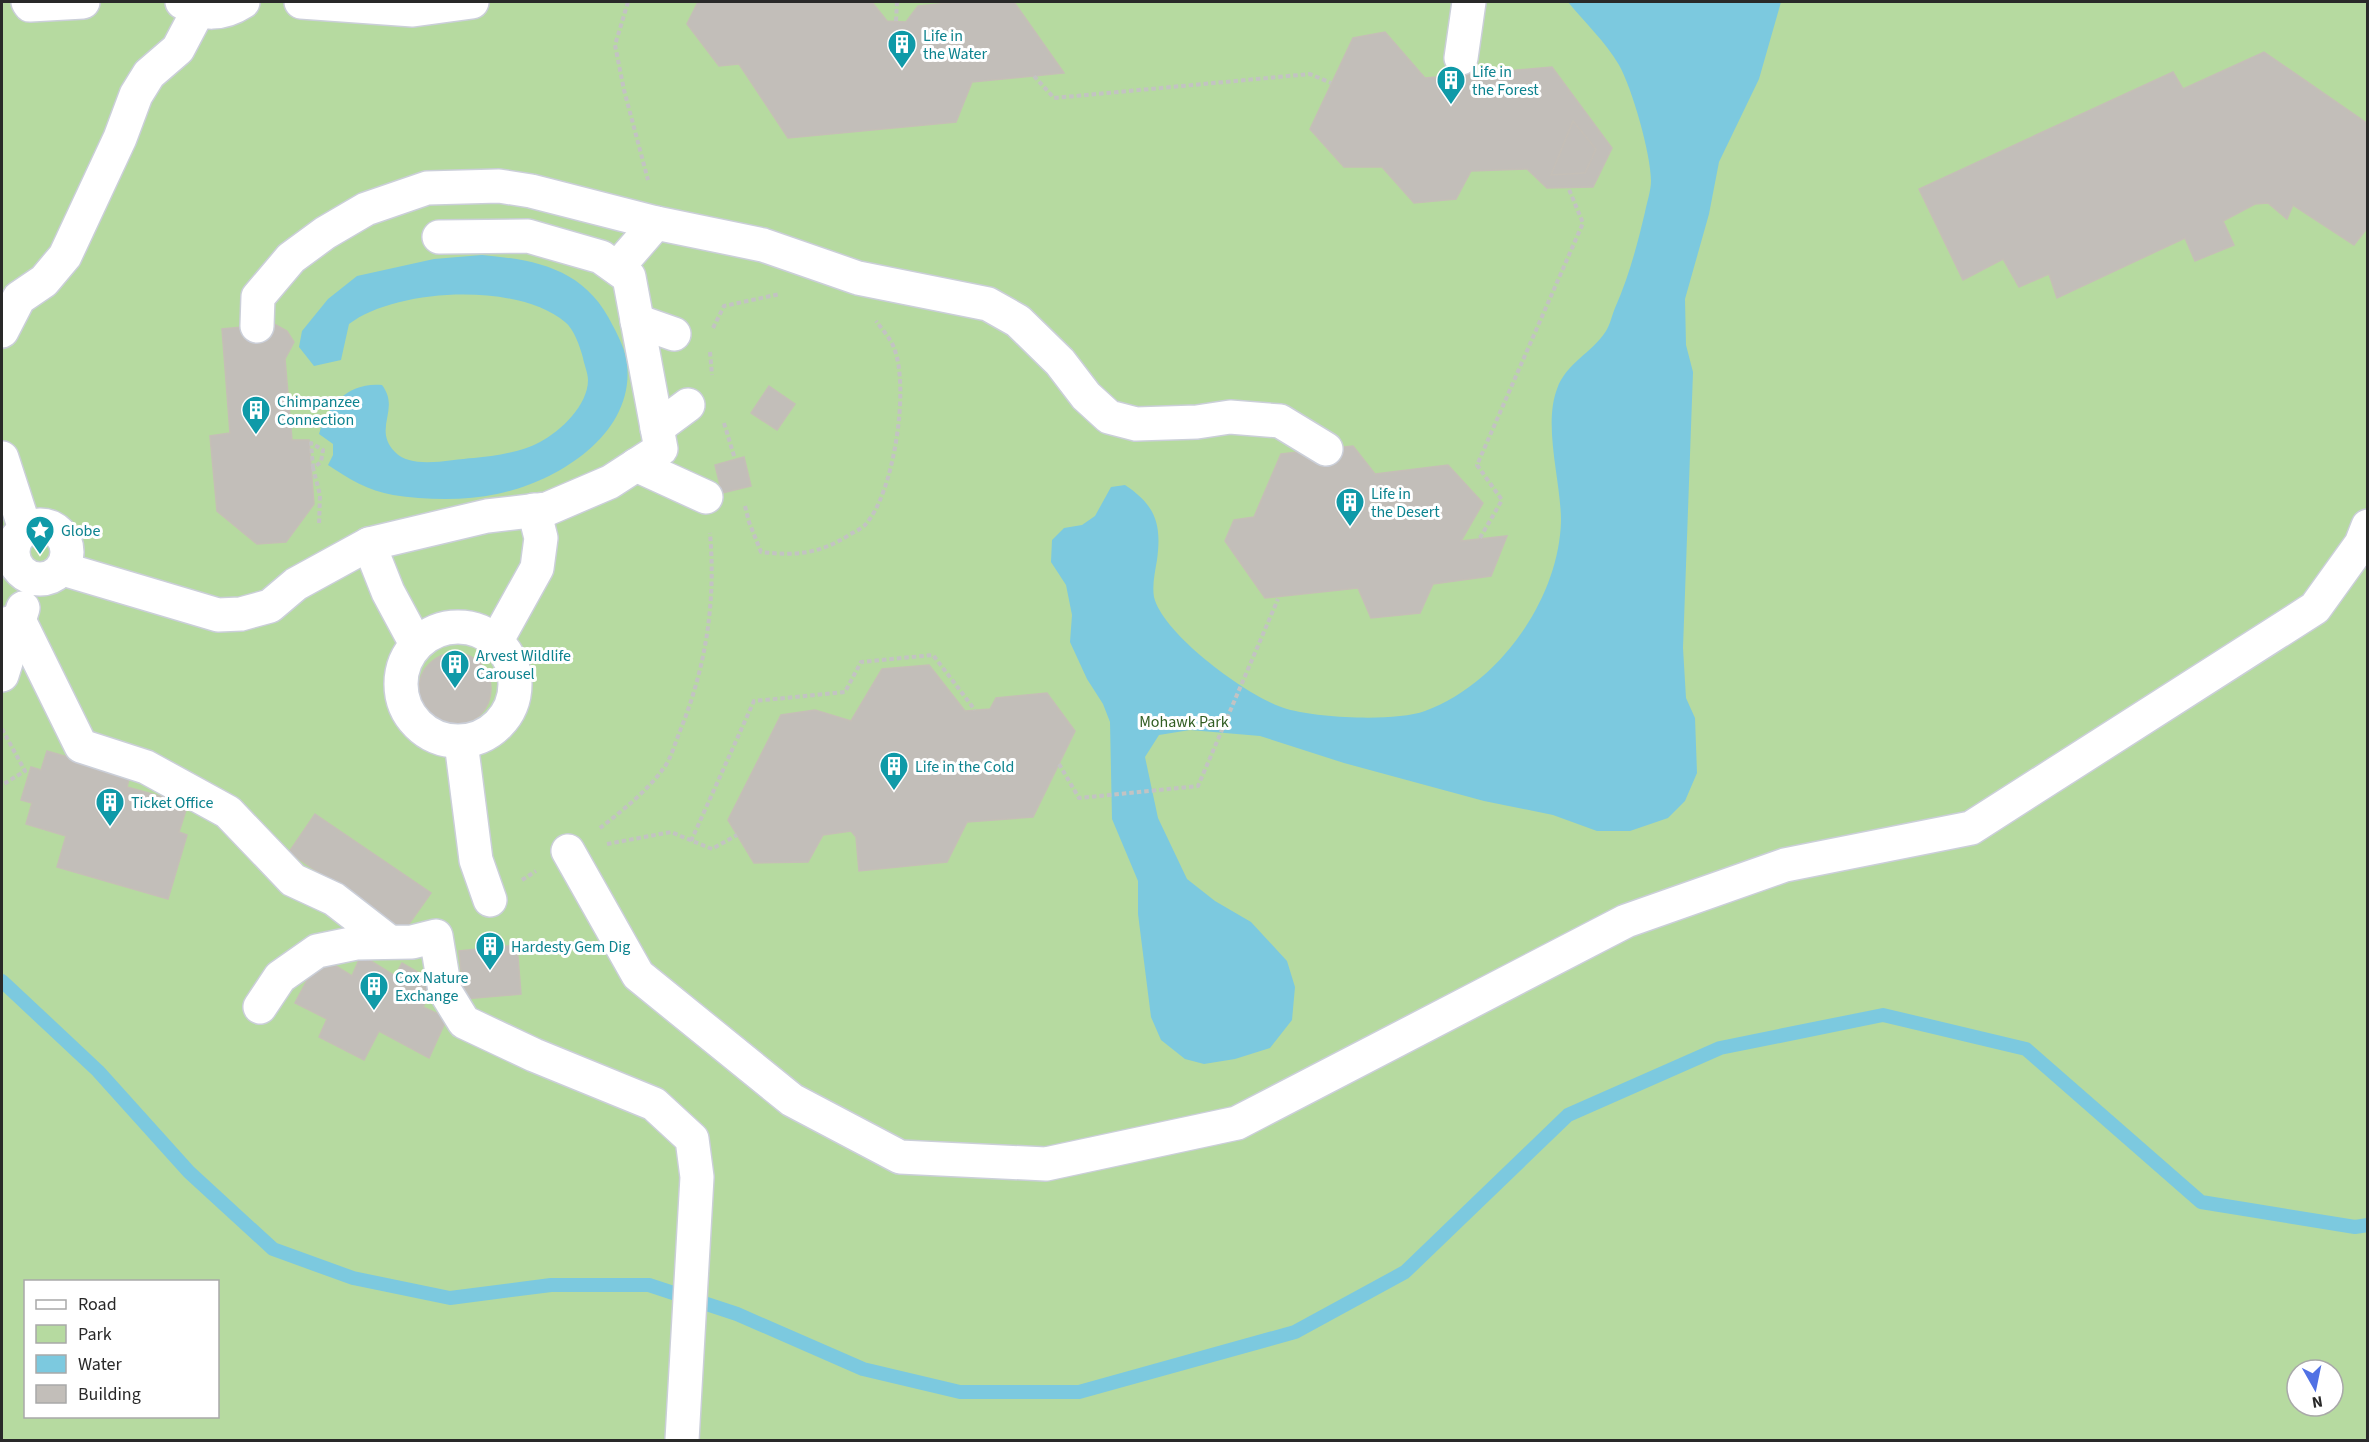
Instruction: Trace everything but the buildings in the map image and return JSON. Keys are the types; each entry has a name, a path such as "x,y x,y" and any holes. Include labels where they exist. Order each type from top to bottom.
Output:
{"street":[{"path":"28,2 30,5 83,2"},
{"path":"2,331 19,298 44,281 66,256 120,138 136,95 149,74 178,49 190,6 215,12 232,9 243,2"},
{"path":"301,2 413,10 472,2"},
{"path":"1461,58 1469,2"},
{"path":"257,326 258,297 291,258 325,233 366,209 427,188 499,186 531,191 656,223 763,245 858,278 988,304 1018,321 1060,362 1086,396 1109,417 1136,424 1197,422 1230,417 1280,421 1326,449"},
{"path":"617,268 656,223"},
{"path":"63,569 218,615 241,614 270,606 296,584 369,544 487,516 546,509 610,482 661,449 629,277 601,257 528,236 439,237"},
{"path":"637,321 674,334"},
{"path":"657,428 688,405"},
{"path":"2,458 25,529"},
{"path":"636,465 706,497"},
{"path":"497,640 537,568 541,538 534,510"},
{"path":"43,524 61,533 68,550 63,569 48,579 31,579 18,571 12,556 14,540 25,529 43,524"},
{"path":"568,851 638,975 792,1100 900,1156 1046,1164 1238,1122 1626,921 1785,865 1971,828 2315,608 2361,544 2367,526"},
{"path":"369,544 388,592 416,644"},
{"path":"2,675 10,623 31,579"},
{"path":"10,623 81,746 146,767 228,812 293,880 334,898 387,940"},
{"path":"447,627 465,627 482,631 497,640 509,656 515,674 516,693 509,712 497,727 480,737 461,742 442,739 424,730 411,716 403,699 401,679 405,660 416,644 430,633 447,627"},
{"path":"461,742 476,860 490,900"},
{"path":"260,1007 280,977 317,951 356,943 387,940 412,942 436,936 445,991 464,1022 534,1055 654,1104 692,1139 697,1177 688,1371 682,1440"}],"path":[{"path":"896,21 897,2"},
{"path":"1034,76 1054,98 1310,74 1331,83"},
{"path":"1480,538 1502,500 1477,465 1583,223 1568,187"},
{"path":"710,333 724,306 783,294"},
{"path":"744,500 749,522 761,552 793,555 831,547 865,526 881,498 899,423 899,381 894,348 874,318"},
{"path":"710,344 712,377"},
{"path":"723,421 735,459"},
{"path":"313,468 321,462 322,450 311,443 313,468 320,495 317,572"},
{"path":"1059,764 1079,798 1198,786 1278,599"},
{"path":"691,840 754,701 845,692 861,662 933,655 975,710"},
{"path":"2,729 25,771 2,784"},
{"path":"568,851 671,832 712,849 737,835"}],"green space":[{"name":"Mohawk Park","path":"2,2 2367,2 2367,1440 2,1440"}],"water":[{"path":"1568,2 1781,2 1759,79 1719,162 1709,214 1685,299 1686,345 1693,372 1683,648 1686,698 1695,718 1697,773 1685,801 1668,818 1630,831 1597,831 1553,815 1484,801 1344,763 1260,736 1190,730 1159,735 1145,757 1158,818 1187,879 1215,901 1251,922 1287,961 1295,987 1292,1020 1270,1048 1235,1059 1204,1064 1185,1059 1161,1040 1151,1017 1138,914 1138,881 1112,819 1110,722 1070,642 1072,615 1066,585 1051,562 1052,540 1064,528 1082,525 1095,516 1111,487 1125,485 1135,492 1150,508 1157,525 1158,547 1153,592 1161,612 1174,629 1210,664 1252,693 1287,709 1318,715 1356,718 1395,717 1425,711 1452,698 1477,681 1500,660 1520,635 1537,608 1558,550 1561,521 1552,436 1553,404 1557,389 1566,372 1594,346 1609,326 1632,261 1651,185 1644,138 1624,75 1608,48"},
{"path":"482,255 523,260 559,271 575,280 602,307 620,340 627,364 626,389 618,413 605,433 587,451 543,479 520,488 472,498 432,499 384,493 343,475 328,465 333,455 333,444 319,434 323,423 328,413 342,397 360,387 382,385 389,403 386,435 389,443 402,457 421,462 490,456 525,448 540,442 556,431 578,408 587,389 588,380 582,354 574,334 565,322 544,309 518,300 457,294 396,303 370,312 349,324 341,360 314,366 299,347 302,331 328,299 357,276 434,259"}],"waterway":[{"path":"2,981 98,1071 189,1172 273,1249 353,1278 450,1298 551,1285 649,1285 737,1314 863,1369 960,1392 1079,1392 1295,1332 1405,1272 1568,1115 1720,1048 1883,1015 2026,1049 2201,1202 2355,1227 2368,1225"}],"place":[{"name":"Life in the Water","path":"902,70"},
{"name":"Life in the Forest","path":"1451,106"},
{"name":"Chimpanzee Connection","path":"256,436"},
{"name":"Life in the Desert","path":"1350,528"},
{"name":"Globe","path":"40,556"},
{"name":"Arvest Wildlife Carousel","path":"455,690"},
{"name":"Life in the Cold","path":"894,792"},
{"name":"Ticket Office","path":"110,828"},
{"name":"Hardesty Gem Dig","path":"490,972"},
{"name":"Cox Nature Exchange","path":"374,1012"}]}
